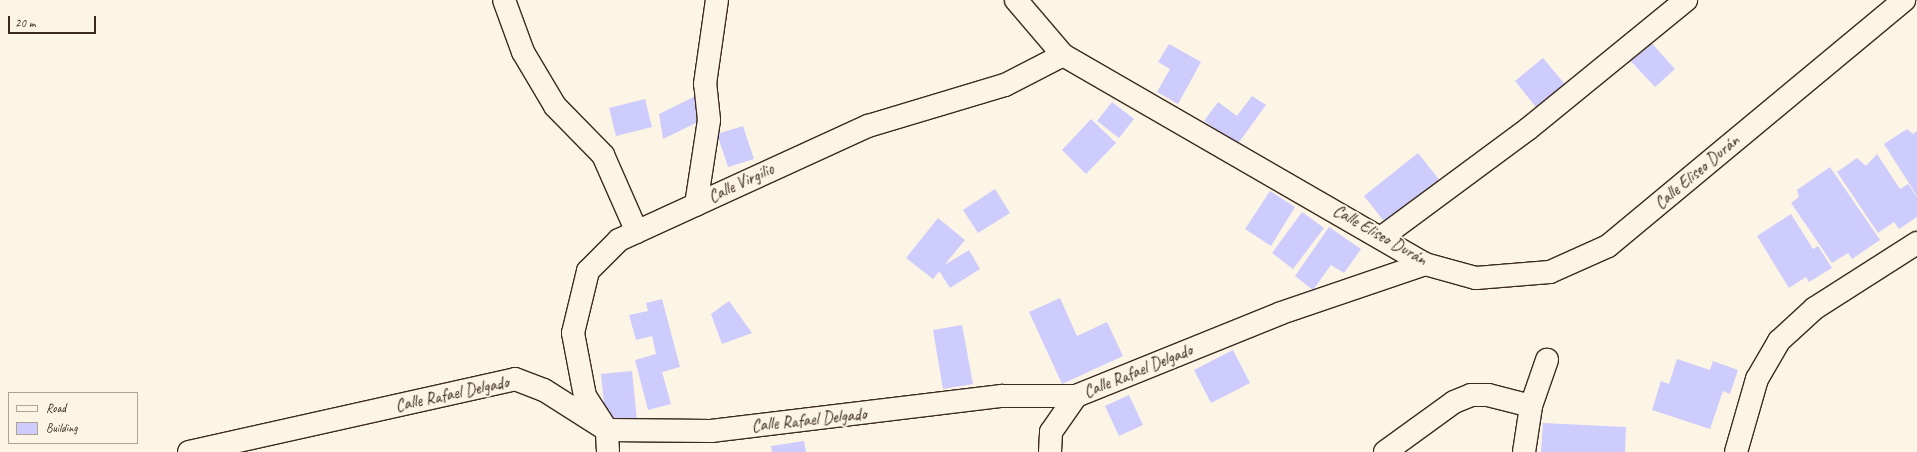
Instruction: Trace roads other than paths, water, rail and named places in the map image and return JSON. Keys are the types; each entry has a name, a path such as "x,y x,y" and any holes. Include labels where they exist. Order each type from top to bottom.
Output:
{"street":[{"path":"504,0 523,52 555,106 603,155 637,232"},
{"path":"696,205 709,120 706,84 717,0"},
{"name":"Calle Eliseo Durán","path":"1016,0 1063,54 1382,237 1425,264 1476,278 1550,272 1608,246 1904,0"},
{"path":"1382,237 1528,129 1686,0"},
{"name":"Calle Virgilio","path":"607,430 585,396 573,333 588,271 619,240 868,126 1004,85 1063,54"},
{"path":"1736,452 1757,379 1779,341 1815,308 1917,243"},
{"name":"Calle Rafael Delgado","path":"188,452 514,379 544,390 607,430 712,431 1002,396 1076,396 1280,313 1425,264"},
{"path":"1524,452 1531,406 1547,360"},
{"path":"1385,452 1454,402 1471,395 1488,395 1531,406"},
{"path":"1050,452 1051,432 1076,396"},
{"path":"607,430 608,452"}]}
